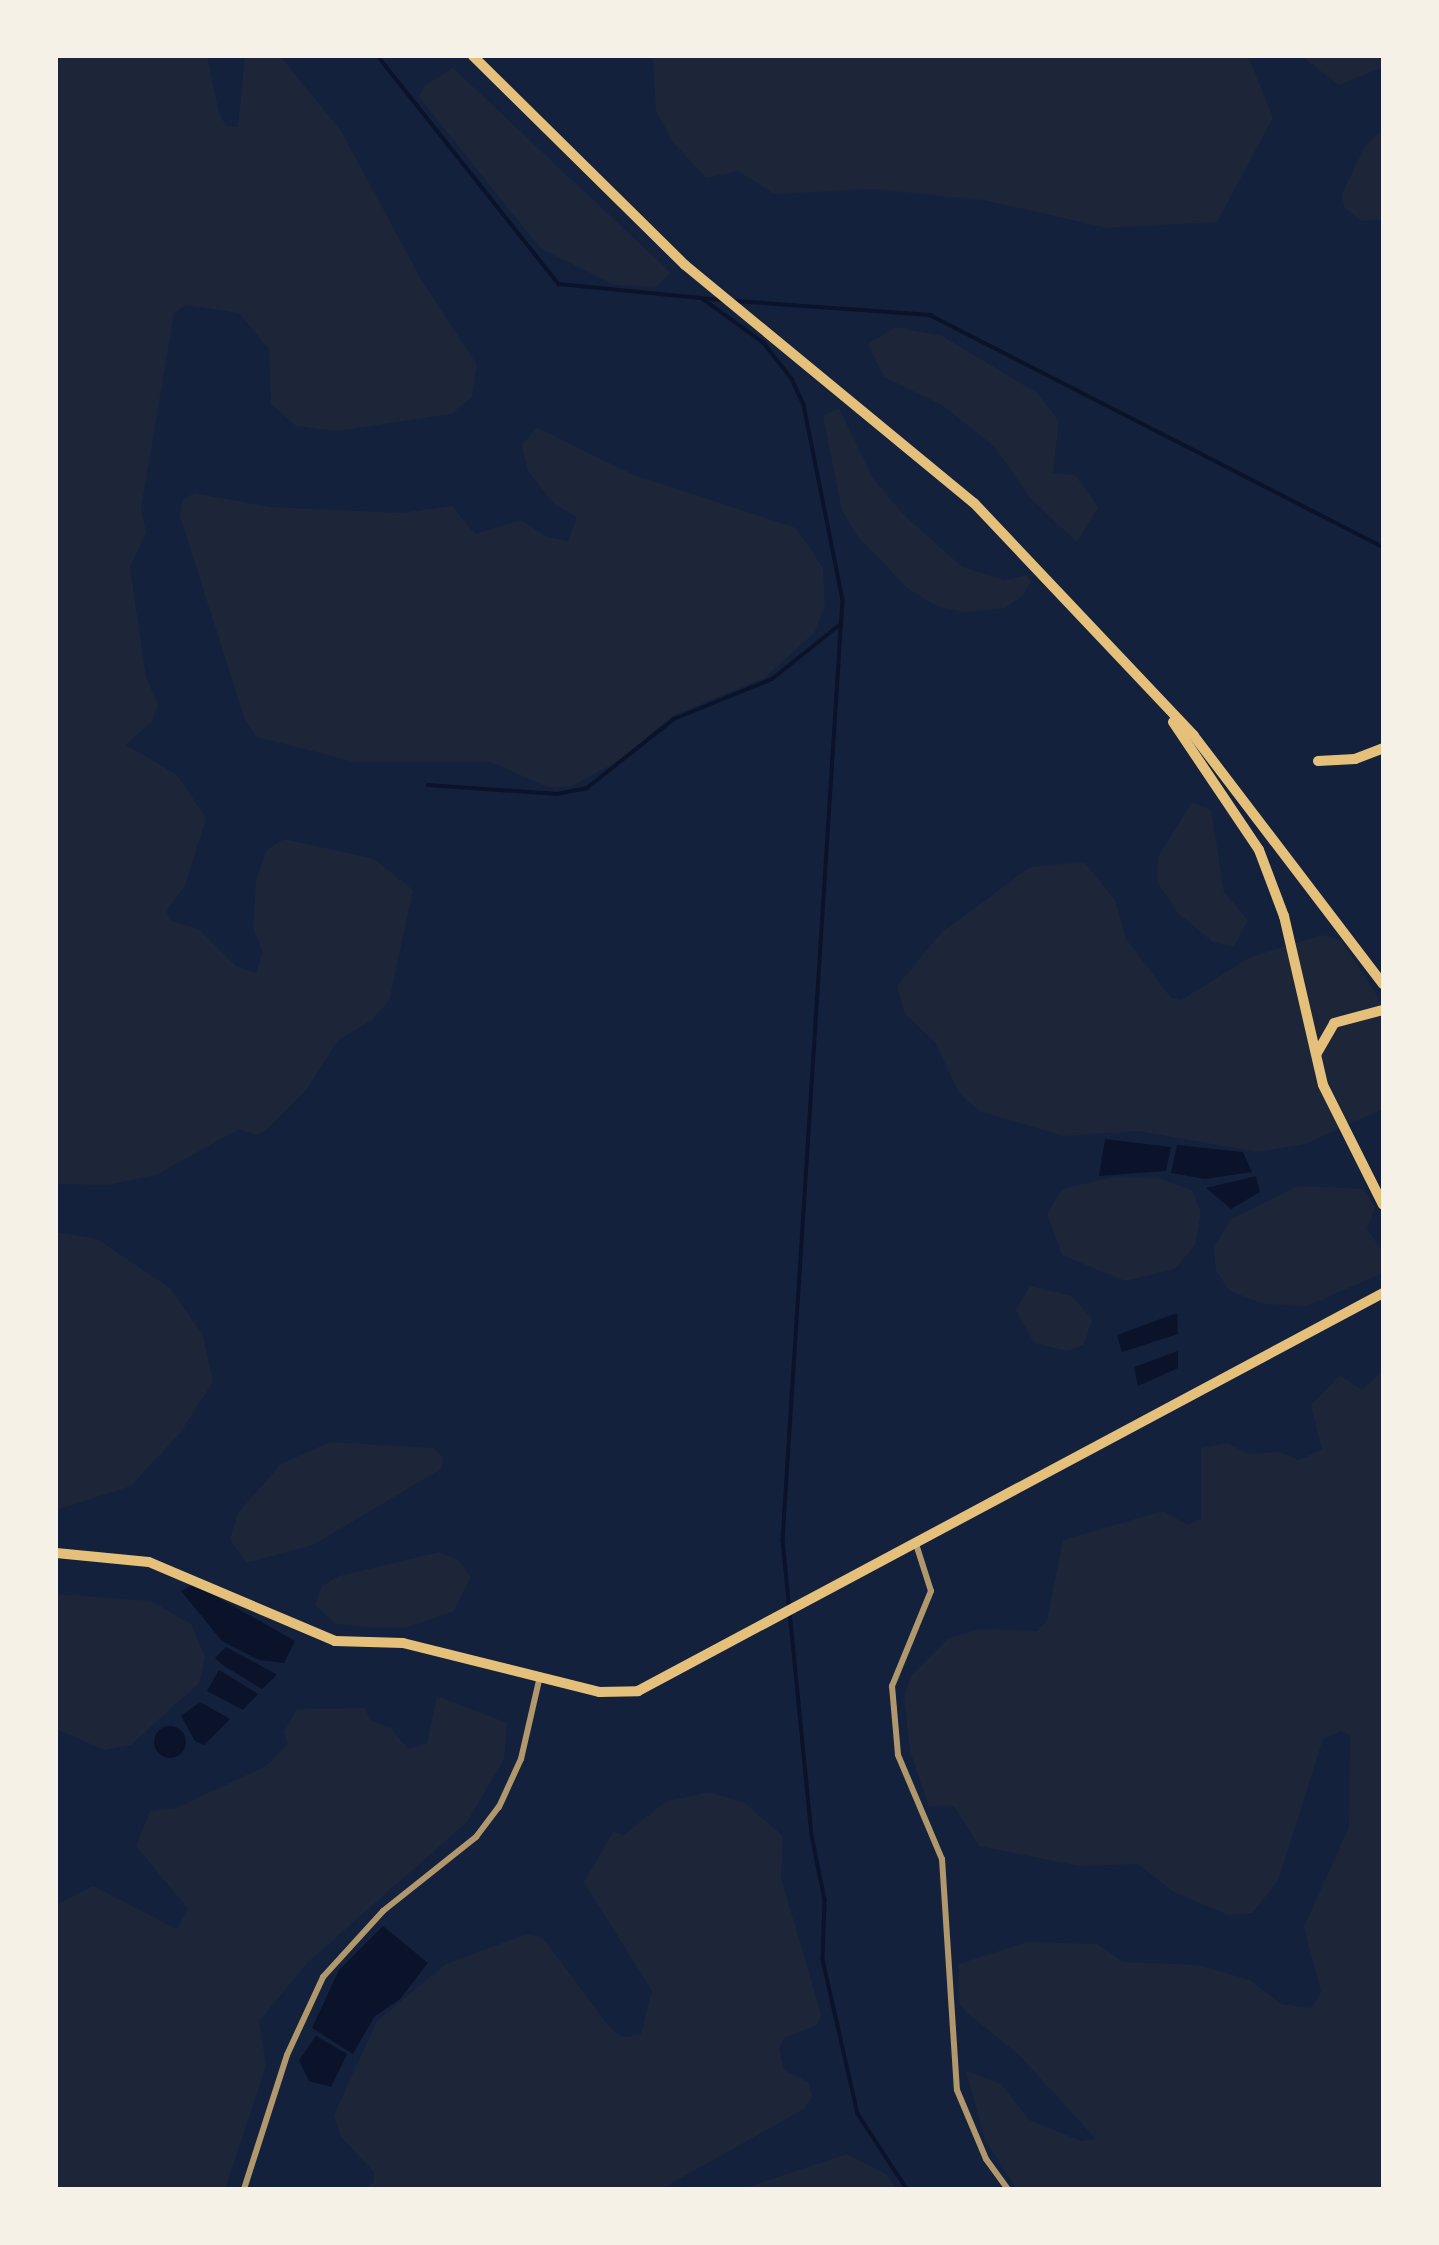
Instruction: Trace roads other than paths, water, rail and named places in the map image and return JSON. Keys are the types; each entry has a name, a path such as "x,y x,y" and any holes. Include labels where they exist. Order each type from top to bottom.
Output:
{"highway":[{"path":"473,56 685,265 830,388 974,503 1135,671 1264,822 1383,985"},
{"path":"1135,671 1259,850 1284,916 1334,1116 1383,1205"},
{"path":"1318,761 1355,759 1383,748"},
{"path":"1317,1053 1335,1023 1383,1010"}],"main road":[{"path":"56,1553 149,1562 335,1641 403,1643 599,1692 654,1686 1383,1293"}],"street":[{"path":"916,1544 931,1591 892,1686 898,1755 942,1859 957,2090 985,2160 1008,2189"},
{"path":"244,2189 287,2055 323,1977 383,1911 476,1838 499,1807 521,1759 540,1676"}],"waterway":[{"path":"378,56 559,284 723,300"},
{"path":"703,299 764,343 792,379 804,405 843,600 783,1540 812,1835 825,1900 823,1960 858,2114 907,2189"},
{"path":"735,301 930,315 1383,547"},
{"path":"428,785 557,794 587,788 674,719 772,679 841,624"}]}
